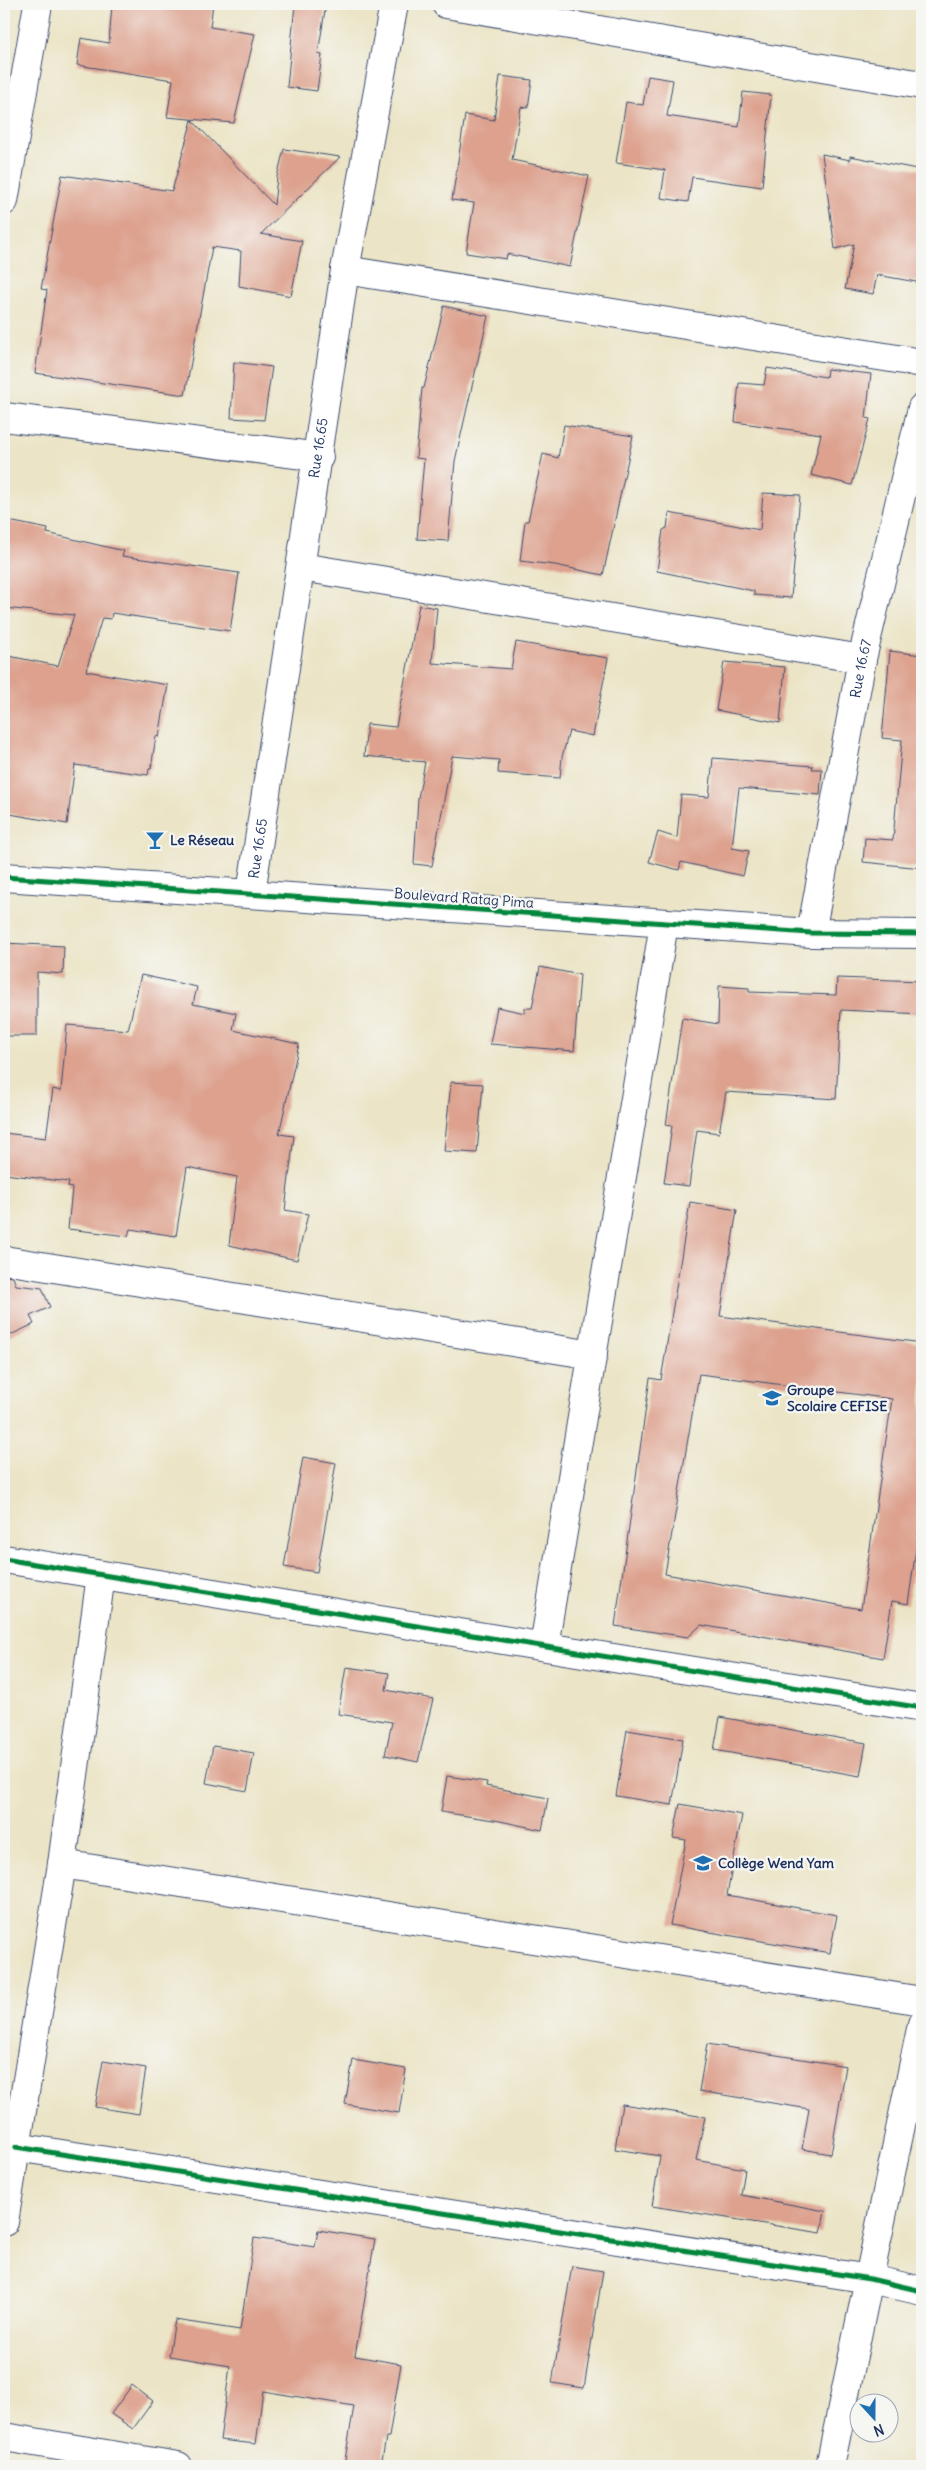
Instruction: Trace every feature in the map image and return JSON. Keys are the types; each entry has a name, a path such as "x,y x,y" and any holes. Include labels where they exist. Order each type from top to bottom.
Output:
{"street":[{"path":"5,192 38,4"},
{"name":"Rue 16.65","path":"251,893 346,270 394,4"},
{"path":"446,4 922,85"},
{"path":"346,270 922,363"},
{"name":"Rue 16.67","path":"812,933 862,659 922,408"},
{"path":"4,417 319,457"},
{"path":"301,567 862,659"},
{"name":"Boulevard Ratag Pima","path":"4,877 251,893 664,924 812,933 922,934"},
{"path":"544,1646 664,924"},
{"path":"4,1260 593,1355"},
{"path":"4,1559 922,1708"},
{"path":"4,2222 62,1864 101,1575"},
{"path":"62,1864 922,2001"},
{"path":"830,2466 922,2024"},
{"path":"16,2147 870,2279 922,2291"},
{"path":"4,2437 178,2466"}],"building":[{"path":"112,4 213,4 210,27 255,34 234,123 167,117 173,80 77,65 81,38 109,43"},
{"path":"295,4 326,4 318,54 322,55 317,91 287,87"},
{"path":"500,76 532,80 528,108 521,107 512,160 589,176 570,267 507,254 506,259 466,253 474,203 452,200 465,115 494,120"},
{"path":"648,76 673,80 667,116 739,127 743,92 771,95 762,187 692,177 688,202 661,198 665,170 616,163 626,102 643,105"},
{"path":"192,120 274,205 277,177 284,149 340,157 261,234 302,241 291,296 239,286 241,251 212,247 185,395 35,373 47,290 41,289 62,175 172,191"},
{"path":"822,154 850,160 850,156 922,170 922,283 877,275 873,294 845,289 854,244 835,249"},
{"path":"444,306 488,316 455,461 448,541 417,539 424,459 416,458 422,388 424,388"},
{"path":"234,362 272,367 264,420 231,418"},
{"path":"767,368 826,377 827,369 871,374 866,418 870,419 852,485 811,475 821,434 735,422 739,383 764,385"},
{"path":"564,425 633,436 603,575 555,565 520,561 525,521 528,521 543,454 558,458"},
{"path":"763,493 800,495 791,598 754,595 754,591 657,571 663,530 667,528 669,513 760,530"},
{"path":"4,520 48,529 47,533 124,551 122,556 239,573 230,631 112,613 111,619 102,618 86,671 168,685 159,737 156,736 151,769 149,769 148,775 75,765 67,824 4,813 4,655 58,666 74,615 4,608"},
{"path":"419,605 437,608 432,663 511,669 516,642 608,658 593,736 569,731 562,757 560,778 498,773 499,760 452,756 432,866 414,864 418,798 425,762 364,756 367,724 396,727"},
{"path":"890,651 922,655 922,705 919,731 922,731 922,868 863,862 865,838 893,840 902,740 882,738"},
{"path":"724,662 785,667 780,723 716,710"},
{"path":"713,758 813,766 812,769 822,769 820,795 739,788 732,848 749,851 743,876 681,862 679,870 649,862 658,832 677,838 681,795 709,797"},
{"path":"4,943 64,946 63,974 37,972 37,1036 4,1036"},
{"path":"540,967 580,975 574,1051 490,1044 497,1007 525,1013 525,1008 532,1008"},
{"path":"141,975 197,987 193,1004 236,1013 233,1030 299,1044 279,1134 294,1136 285,1210 308,1214 297,1260 229,1245 237,1177 187,1167 176,1236 130,1229 128,1236 68,1229 72,1188 68,1187 69,1182 4,1174 4,1133 46,1138 53,1089 61,1091 67,1025 128,1030"},
{"path":"837,978 922,981 922,1014 841,1010 836,1099 726,1092 719,1133 697,1130 689,1186 664,1183 672,1126 666,1125 682,1018 718,1024 719,986 749,988 749,992 836,995"},
{"path":"451,1082 483,1084 477,1153 444,1151"},
{"path":"690,1202 737,1210 720,1316 922,1343 922,1508 908,1604 892,1601 883,1658 701,1625 688,1637 615,1626 650,1378 661,1380","holes":["699,1374 892,1399 861,1609 665,1574"]},
{"path":"4,1276 13,1277 16,1285 42,1288 50,1307 30,1316 34,1324 4,1338"},
{"path":"303,1457 336,1463 317,1572 284,1567"},
{"path":"346,1667 389,1673 386,1690 433,1699 418,1762 385,1755 392,1722 338,1714"},
{"path":"720,1717 866,1743 860,1776 714,1750"},
{"path":"627,1730 683,1739 672,1805 616,1796"},
{"path":"213,1746 254,1753 247,1791 206,1783"},
{"path":"447,1776 487,1782 486,1786 548,1798 542,1830 441,1812"},
{"path":"680,1804 742,1815 727,1895 837,1915 830,1953 670,1925 686,1840 673,1838"},
{"path":"707,2044 846,2066 831,2154 802,2149 809,2109 699,2091"},
{"path":"353,2060 406,2069 399,2113 345,2104"},
{"path":"103,2061 146,2068 139,2114 95,2107"},
{"path":"622,2104 705,2117 696,2160 745,2169 741,2195 825,2211 821,2233 652,2206 660,2156 615,2149"},
{"path":"318,2230 375,2239 355,2356 401,2364 389,2437 386,2437 381,2466 344,2466 354,2406 263,2391 256,2444 220,2440 230,2366 169,2356 175,2320 240,2330 254,2238 315,2247"},
{"path":"572,2266 603,2271 584,2388 552,2383"},
{"path":"132,2385 153,2401 133,2429 111,2414"}],"cycle path":[{"path":"4,877 811,933 922,934"},
{"path":"4,1559 922,1708"},
{"path":"16,2147 870,2279 922,2291"}],"place":[{"name":"Le Réseau","path":"155,840"},
{"name":"Groupe Scolaire CEFISE","path":"772,1398"},
{"name":"Collège Wend Yam","path":"703,1863"}]}
